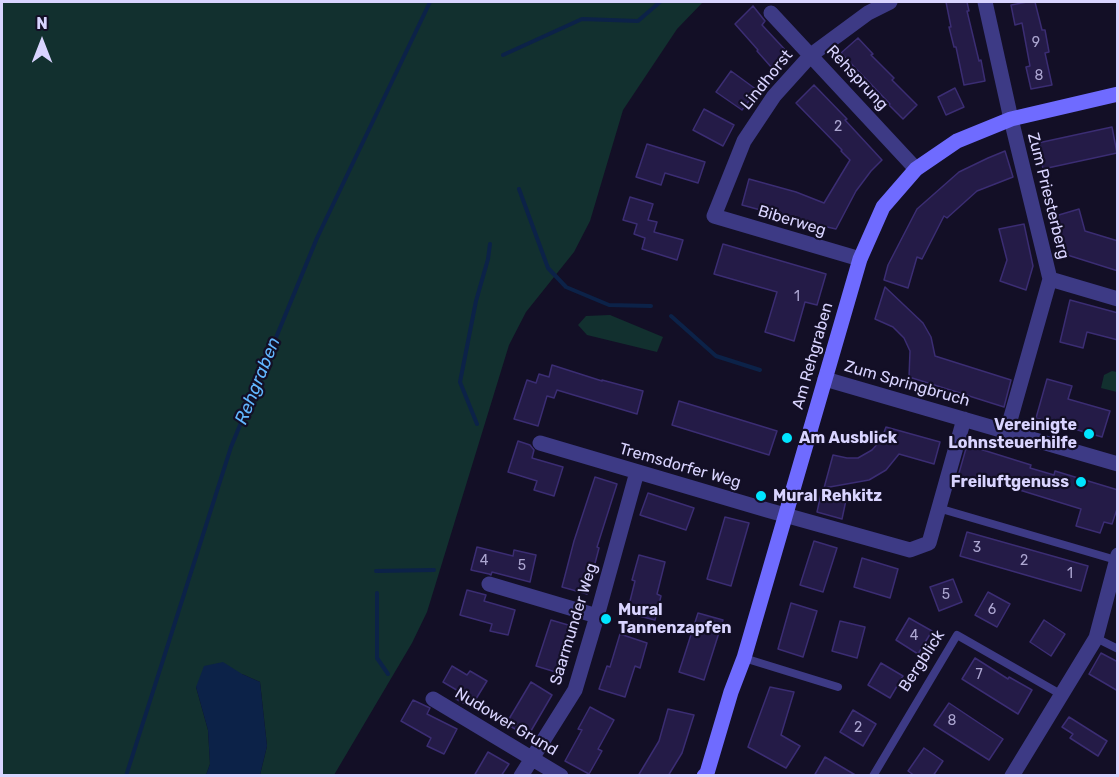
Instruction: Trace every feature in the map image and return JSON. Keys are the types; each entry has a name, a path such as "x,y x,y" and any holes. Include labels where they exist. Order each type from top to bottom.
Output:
{"street":[{"name":"Lindhorst","path":"714,216 744,141 774,96 811,55 868,13 890,2"},
{"name":"Zum Priesterberg","path":"985,2 1050,279 1007,431"},
{"name":"Rehsprung","path":"771,13 916,169"},
{"name":"Am Rehgraben","path":"707,775 731,692 744,658 860,259 883,207 916,169 957,141 1011,119 1118,94"},
{"name":"Biberweg","path":"714,216 860,259"},
{"path":"1050,279 1118,299"},
{"name":"Zum Springbruch","path":"825,379 1118,464"},
{"name":"Tremsdorfer Weg","path":"540,443 909,550 929,543 964,419"},
{"name":"Saarmunder Weg","path":"521,776 575,690 637,472"},
{"path":"1012,776 1096,638 1117,558"},
{"path":"489,584 597,616"},
{"name":"Nudower Grund","path":"433,699 561,776"}],"lane":[{"path":"938,508 1117,558"},
{"name":"Bergblick","path":"873,776 957,635 1062,695"},
{"path":"1096,638 1118,649"},
{"path":"744,658 838,687"}],"green space":[{"path":"2,2 703,2 677,29 623,110 590,221 574,252 526,312 509,345 427,612 412,643 334,775 260,775 267,746 260,682 242,674 196,687 208,730 210,764 206,775 2,776"},
{"path":"610,315 663,337 657,352 587,335 578,325 586,316"},
{"path":"1112,371 1117,372 1117,392 1101,388 1104,375"}],"water":[{"path":"223,662 260,682 267,746 260,775 206,775 210,764 208,730 196,687 204,666"}],"building":[{"path":"946,2 967,2 969,11 967,11 985,81 964,85 949,27 951,27"},
{"path":"1035,2 1042,30 1045,30 1049,52 1045,53 1052,85 1031,89 1026,67 1030,66 1022,23 1015,25 1011,5"},
{"path":"753,6 765,21 762,25 789,54 772,68 735,24"},
{"path":"858,38 894,78 892,80 917,105 903,119 841,53"},
{"path":"731,71 757,90 742,110 716,92"},
{"path":"814,85 882,160 856,191 836,229 742,205 749,179 796,192 824,203 850,160 796,103"},
{"path":"955,88 964,107 946,115 938,97"},
{"path":"704,109 734,125 723,146 693,130"},
{"path":"1112,127 1117,153 1043,169 1038,143"},
{"path":"647,144 705,162 698,183 665,173 661,185 636,177"},
{"path":"1005,151 1013,177 977,191 947,218 944,216 922,259 917,257 908,288 884,280 888,265 917,209 959,172"},
{"path":"630,197 653,204 648,220 657,222 654,232 683,240 677,260 642,249 645,238 634,234 637,224 623,220"},
{"path":"1079,209 1085,231 1118,241 1118,271 1061,253 1052,217"},
{"path":"1024,224 1033,266 1026,290 1000,281 1007,260 999,229"},
{"path":"723,244 826,274 817,305 805,302 794,341 765,332 777,292 714,274"},
{"path":"885,287 923,323 931,337 935,356 1011,380 1004,407 909,377 910,351 904,338 893,327 875,319"},
{"path":"1070,300 1118,313 1118,340 1087,332 1083,348 1060,342"},
{"path":"552,365 643,391 637,414 557,390 554,398 547,396 538,426 514,419 527,380 536,383 539,374 549,377"},
{"path":"1047,379 1072,386 1068,399 1110,411 1102,437 1036,418"},
{"path":"679,401 777,431 769,455 672,425"},
{"path":"886,427 940,442 934,464 899,454 886,470 869,480 824,488 833,455 858,458 872,450 881,440"},
{"path":"518,441 530,445 534,450 532,458 563,467 554,496 534,490 537,481 508,472"},
{"path":"967,445 1031,465 1030,468 1054,475 1055,471 1118,490 1118,506 1112,524 1104,522 1100,533 1076,526 1081,509 984,479 982,487 957,480"},
{"path":"595,477 617,484 597,547 599,548 587,594 562,587"},
{"path":"648,493 694,508 686,530 640,515"},
{"path":"821,494 846,500 842,519 817,512"},
{"path":"725,517 749,523 731,586 707,579"},
{"path":"967,532 1088,566 1081,591 960,556"},
{"path":"814,541 837,548 823,592 800,585"},
{"path":"477,547 513,556 514,550 536,555 530,582 492,572 491,575 471,570"},
{"path":"639,555 665,562 657,594 661,596 655,620 627,613"},
{"path":"862,558 898,569 890,598 854,587"},
{"path":"953,579 962,602 939,611 930,587"},
{"path":"467,590 486,595 484,601 515,610 508,635 490,631 492,624 460,615"},
{"path":"988,592 1010,604 997,627 975,615"},
{"path":"791,603 817,611 803,657 778,649"},
{"path":"698,613 723,620 704,680 679,672"},
{"path":"909,618 932,631 918,654 896,640"},
{"path":"551,620 575,627 562,674 536,666"},
{"path":"1044,620 1065,634 1051,656 1030,642"},
{"path":"840,621 865,627 857,658 832,651"},
{"path":"620,634 647,643 640,668 635,666 625,697 599,689 607,666 610,667"},
{"path":"1101,653 1118,662 1118,691 1089,674"},
{"path":"975,658 1008,679 1009,677 1032,690 1018,714 962,679"},
{"path":"881,663 903,676 890,698 868,685"},
{"path":"452,666 467,675 470,671 487,681 471,707 456,699 460,692 443,682"},
{"path":"531,682 552,695 528,736 506,724"},
{"path":"770,687 794,692 781,735 800,746 786,768 748,747"},
{"path":"413,700 430,708 427,714 457,729 444,754 427,746 431,738 401,721"},
{"path":"949,703 1003,739 989,760 934,725"},
{"path":"590,707 614,720 598,749 602,751 589,774 565,761 582,730 578,729"},
{"path":"668,709 694,715 682,753 668,776 638,776 659,741"},
{"path":"853,710 876,724 863,746 840,732"},
{"path":"1069,717 1107,741 1098,756 1070,738 1073,734 1062,727"},
{"path":"924,748 943,761 933,776 915,776 908,771"},
{"path":"488,752 509,764 501,776 474,776"},
{"path":"825,757 857,776 814,776"}],"waterway":[{"name":"Rehgraben","path":"126,776 231,447 317,238 430,2"},
{"path":"503,55 582,19 638,21 660,2"},
{"path":"519,189 548,268 566,287 609,305 651,306"},
{"path":"477,424 460,382 490,244"},
{"path":"671,316 716,356 760,370"},
{"path":"376,571 434,570"},
{"path":"377,593 377,658 388,674"}],"place":[{"name":"Vereinigte Lohnsteuerhilfe","path":"1089,434"},
{"name":"Am Ausblick","path":"787,438"},
{"name":"Freiluftgenuss","path":"1081,482"},
{"name":"Mural Rehkitz","path":"761,496"},
{"name":"Mural Tannenzapfen","path":"606,619"}]}
